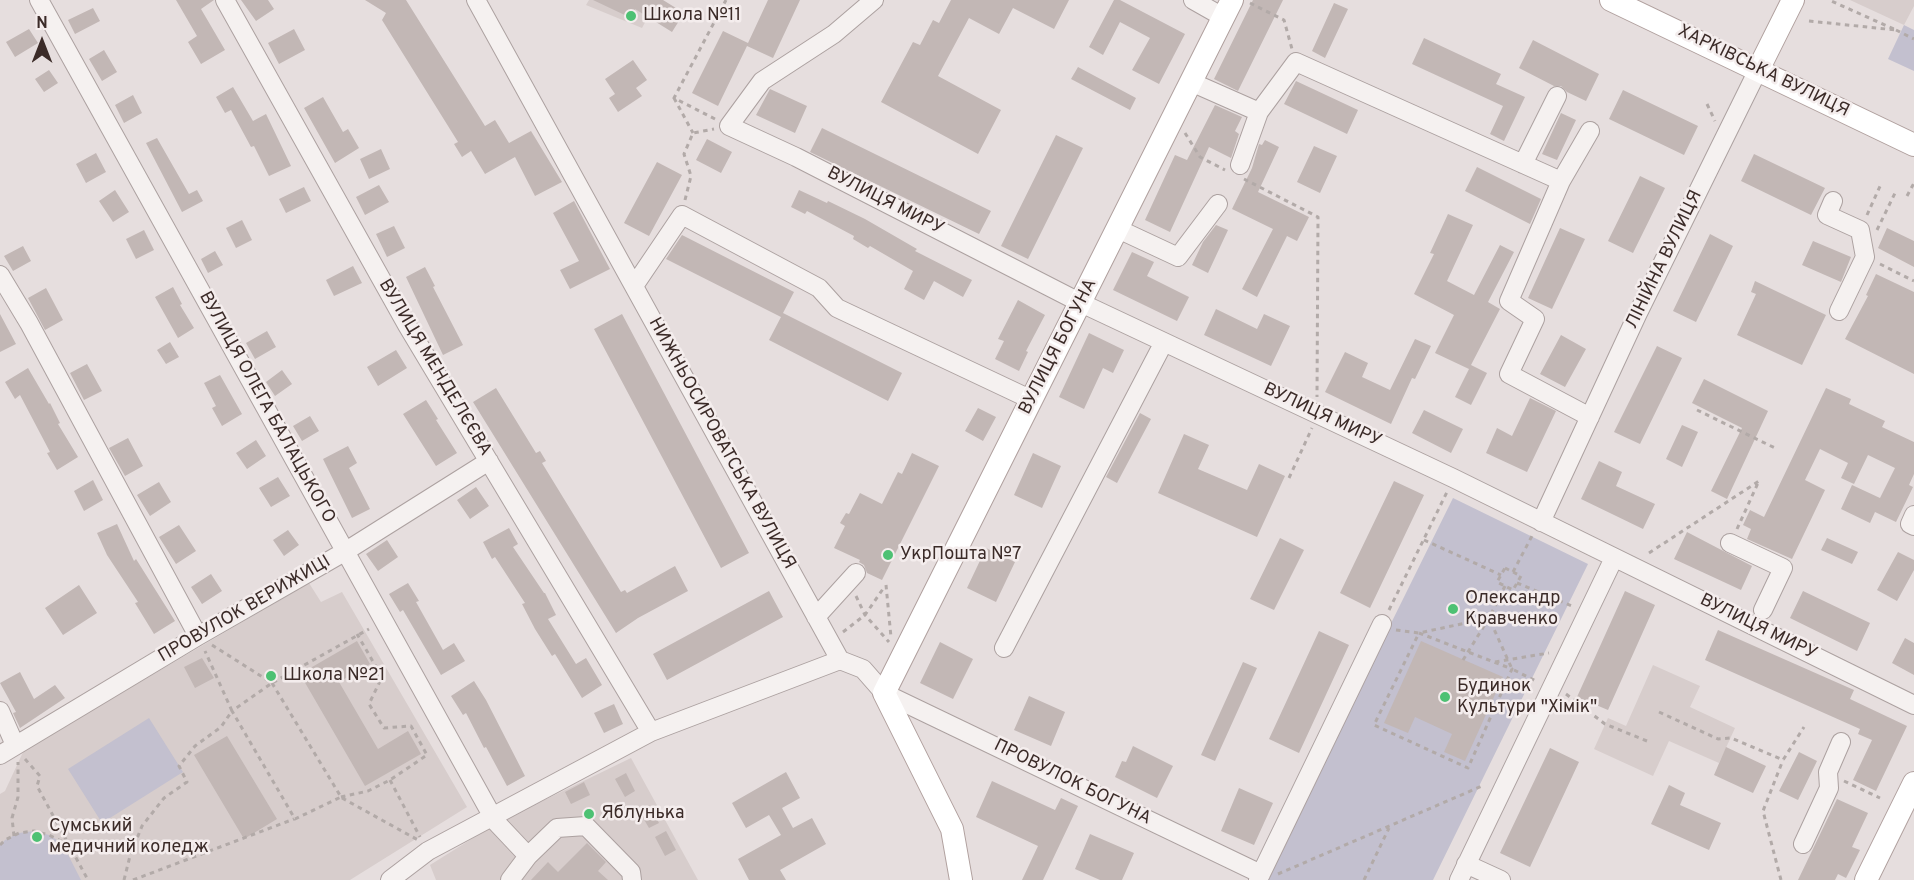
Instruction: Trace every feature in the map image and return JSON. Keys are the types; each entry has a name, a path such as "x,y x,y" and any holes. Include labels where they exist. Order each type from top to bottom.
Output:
{"main road":[{"name":"ХАРКІВСЬКА ВУЛИЦЯ","path":"1611,0 1914,146"},
{"name":"ЛІНІЙНА ВУЛИЦЯ","path":"1758,70 1793,0"},
{"name":"ВУЛИЦЯ БОГУНА","path":"884,693 1228,8"},
{"path":"884,693 952,829 961,880"},
{"path":"1866,880 1914,783"}],"street":[{"name":"ВУЛИЦЯ ОЛЕГА БАЛАЦЬКОГО","path":"39,0 495,821 528,856"},
{"name":"ВУЛИЦЯ МЕНДЕЛЄЄВА","path":"225,0 406,326 651,732"},
{"name":"НИЖНЬОСИРОВАТСЬКА ВУЛИЦЯ","path":"476,0 840,660"},
{"path":"729,126 762,81 834,34 874,0"},
{"path":"1193,0 1228,8"},
{"path":"1234,170 1260,112 1296,62 1561,181"},
{"name":"ЛІНІЙНА ВУЛИЦЯ","path":"1538,526 1638,313 1758,70"},
{"path":"1191,82 1260,112"},
{"path":"1523,164 1557,96"},
{"name":"ВУЛИЦЯ МИРУ","path":"729,126 796,157 1081,303 1453,477 1538,526 1614,558 1914,705"},
{"path":"1590,131 1561,181 1509,301 1535,319 1509,374 1590,417"},
{"path":"1833,201 1827,215 1860,230 1865,257 1839,311"},
{"path":"1118,229 1178,257 1218,204"},
{"path":"634,286 682,215 819,288 837,308 1032,400"},
{"path":"0,275 198,636"},
{"path":"1004,648 1164,342"},
{"name":"ПРОВУЛОК ВЕРИЖИЦІ","path":"8,750 198,636 346,551 489,461"},
{"path":"1914,515 1910,524 1914,526"},
{"path":"1730,543 1782,568 1763,610"},
{"path":"1501,880 1462,872 1614,558"},
{"path":"816,616 856,573"},
{"path":"1263,877 1388,627"},
{"path":"390,880 416,872 428,851 651,732 840,660 863,669 884,693"},
{"name":"ПРОВУЛОК БОГУНА","path":"884,693 1263,877"},
{"path":"0,711 8,750"},
{"path":"1803,844 1829,788 1828,772 1841,742"},
{"path":"510,880 528,856 558,828 586,826 631,872 632,880"}],"path":[{"path":"674,98 726,0"},
{"path":"1245,0 1284,20 1296,62"},
{"path":"1829,0 1914,39"},
{"path":"1809,21 1896,30"},
{"path":"674,98 729,126"},
{"path":"674,98 693,133"},
{"path":"693,133 729,126"},
{"path":"1182,129 1200,158 1234,170 1318,217 1318,392 1313,425 1289,477"},
{"path":"682,215 692,176 684,154 693,133"},
{"path":"1907,196 1914,183"},
{"path":"1860,230 1881,184"},
{"path":"1896,191 1865,257 1914,281"},
{"path":"1697,410 1775,448"},
{"path":"1453,477 1423,540 1388,627 1419,633 1512,669 1569,695 1605,724 1647,741"},
{"path":"1649,553 1759,481 1730,543"},
{"path":"1513,572 1538,526"},
{"path":"1423,540 1501,575"},
{"path":"1505,568 1513,572 1521,576 1513,590 1497,582 1505,568"},
{"path":"1517,582 1572,606"},
{"path":"830,642 865,615 886,585 892,646 865,615"},
{"path":"1462,660 1489,618 1505,586"},
{"path":"1419,633 1489,618"},
{"path":"1419,633 1374,725 1468,768 1512,669 1489,618"},
{"path":"124,880 130,856 142,826 164,798 187,782 179,766 195,747 221,727 232,711 272,683 357,634 385,621"},
{"path":"134,880 295,819 341,797 368,792 427,755 411,726 384,728 369,704 382,677 357,634"},
{"path":"198,636 272,683 341,797 424,843 390,780"},
{"path":"198,636 232,711 295,819"},
{"path":"1493,662 1549,653"},
{"path":"1659,712 1718,739 1731,738 1783,760"},
{"path":"1781,880 1763,811 1783,760 1804,727"},
{"path":"8,750 19,772 18,796 12,818 14,836"},
{"path":"8,750 40,776 37,786 88,880"},
{"path":"1849,783 1880,798"},
{"path":"1263,877 1482,786"},
{"path":"1364,880 1390,826"},
{"path":"0,845 14,836 34,831 49,835 69,845"}],"shaded area":[{"name":"Школа №11","path":"589,0 657,0 642,28 586,5"},
{"path":"1850,0 1914,0 1914,6 1904,25"},
{"path":"1904,25 1914,30 1914,71 1888,59"},
{"path":"1453,498 1588,564 1433,880 1264,880"},
{"name":"Школа №21","path":"309,583 321,602 342,592 467,807 350,880 0,880 0,794 5,791 24,750"},
{"path":"1653,665 1700,686 1690,707 1735,728 1719,763 1669,741 1653,776 1594,749 1608,718 1626,726"},
{"path":"149,718 183,772 102,823 68,769"},
{"name":"Яблунька","path":"631,758 698,880 436,880 430,865 497,823"},
{"path":"34,831 49,835 62,843 81,880 0,880 0,845 19,833"}],"building":[{"path":"176,0 214,0 201,9 225,50 201,64 188,42 197,36"},
{"path":"241,0 268,0 274,9 256,21"},
{"path":"365,0 406,0 485,126 495,120 509,143 531,131 562,182 535,196 515,157 485,174 471,151 462,157 454,144 458,142 382,20 386,13"},
{"path":"593,0 663,0 684,13 672,32 635,9 631,18"},
{"path":"768,0 800,0 773,58 747,46 718,106 692,93 723,31 748,43"},
{"path":"951,0 1069,0 1054,29 1013,8 999,34 969,18 938,76 1001,110 978,154 881,102 913,42 920,45 933,20 939,23"},
{"path":"1114,0 1120,0 1185,34 1159,84 1132,70 1150,38 1120,22 1103,55 1089,47"},
{"path":"1253,0 1283,0 1238,91 1214,79"},
{"path":"1334,3 1348,9 1325,58 1312,51"},
{"path":"93,8 100,21 75,34 68,20"},
{"path":"29,29 38,43 15,57 6,42"},
{"path":"294,29 305,50 279,64 268,43"},
{"path":"1424,38 1501,74 1496,84 1525,97 1504,141 1490,134 1503,106 1412,64"},
{"path":"1533,40 1599,74 1586,101 1567,92 1561,86 1554,86 1519,68"},
{"path":"104,50 117,72 102,81 89,59"},
{"path":"633,60 647,80 636,88 642,96 618,112 609,98 615,94 605,79"},
{"path":"1078,67 1136,98 1130,110 1071,79"},
{"path":"49,70 58,83 44,92 35,79"},
{"path":"1296,81 1358,110 1347,134 1284,104"},
{"path":"233,87 253,121 266,114 291,166 269,176 254,146 251,147 231,110 225,113 216,97"},
{"path":"770,89 807,106 795,133 756,115"},
{"path":"1623,90 1698,126 1684,155 1609,119"},
{"path":"133,95 142,113 124,123 115,105"},
{"path":"323,97 343,132 348,129 359,148 335,163 304,108"},
{"path":"1215,105 1242,117 1235,131 1239,134 1231,158 1209,147 1170,232 1145,220 1175,155 1187,160"},
{"path":"1561,113 1576,120 1557,160 1542,154"},
{"path":"822,128 991,211 979,234 810,152"},
{"path":"1056,135 1083,148 1028,259 1001,246"},
{"path":"157,138 189,194 197,190 203,201 182,212 146,143"},
{"path":"707,139 732,152 721,173 696,160"},
{"path":"1265,140 1279,147 1258,192 1309,217 1297,241 1287,236 1257,297 1242,289 1273,229 1232,209 1252,168 1259,144 1262,145"},
{"path":"1314,146 1337,156 1320,193 1297,182"},
{"path":"381,149 390,169 369,179 360,159"},
{"path":"96,153 106,172 86,183 76,164"},
{"path":"1754,154 1825,188 1811,215 1741,181"},
{"path":"657,162 682,175 649,236 624,223"},
{"path":"1477,167 1541,199 1530,224 1465,191"},
{"path":"1640,176 1665,188 1633,253 1608,241"},
{"path":"379,185 389,202 365,215 356,197"},
{"path":"304,187 311,201 286,213 279,199"},
{"path":"115,190 129,212 113,222 99,201"},
{"path":"799,190 865,219 917,249 915,251 972,280 963,297 934,281 924,300 904,289 913,271 870,246 868,248 853,239 854,236 807,211 805,214 791,207"},
{"path":"574,201 610,269 570,289 560,270 579,261 553,213"},
{"path":"1448,214 1473,225 1447,281 1474,295 1500,245 1514,252 1488,302 1500,309 1471,365 1487,373 1471,405 1455,397 1469,369 1435,353 1454,315 1414,294 1434,254 1430,253"},
{"path":"242,220 252,240 236,248 226,228"},
{"path":"1216,225 1228,230 1208,273 1192,265 1203,242"},
{"path":"394,226 405,248 387,257 376,234"},
{"path":"1560,228 1585,239 1552,309 1528,298"},
{"path":"1887,228 1914,241 1914,267 1878,248"},
{"path":"144,230 154,250 136,259 126,239"},
{"path":"1710,234 1733,246 1696,322 1673,311"},
{"path":"682,235 794,292 783,313 902,373 888,401 769,340 781,317 666,259"},
{"path":"1813,241 1851,257 1841,282 1802,265"},
{"path":"23,246 31,261 13,271 4,256"},
{"path":"215,251 223,265 208,273 201,259"},
{"path":"1132,252 1154,262 1147,276 1189,297 1177,321 1113,290"},
{"path":"353,266 362,283 334,296 326,280"},
{"path":"425,267 463,345 443,355 406,277"},
{"path":"1876,274 1914,292 1914,374 1845,339 1868,296 1866,295"},
{"path":"1755,281 1826,315 1802,365 1737,335 1756,294 1751,292"},
{"path":"173,287 182,304 180,305 194,328 178,338 155,297"},
{"path":"46,288 63,320 45,330 28,298"},
{"path":"1018,300 1045,315 1026,351 1028,352 1019,371 995,359 1004,341 998,339"},
{"path":"1216,309 1257,329 1264,314 1290,326 1271,366 1204,335"},
{"path":"0,314 16,344 0,352"},
{"path":"622,314 749,553 721,568 594,329"},
{"path":"267,331 276,347 255,359 246,343"},
{"path":"1089,333 1124,350 1113,373 1103,368 1084,409 1059,397"},
{"path":"1561,335 1586,349 1565,387 1540,374"},
{"path":"1415,339 1431,346 1415,379 1412,378 1391,424 1325,392 1345,352 1368,363 1362,377 1390,390"},
{"path":"170,342 179,357 166,364 157,350"},
{"path":"1657,346 1682,358 1640,444 1614,432"},
{"path":"396,350 407,368 378,386 367,367"},
{"path":"87,364 102,391 84,400 70,373"},
{"path":"28,368 50,403 60,423 58,424 78,457 57,470 20,395 15,399 5,382"},
{"path":"282,370 292,384 275,396 266,382"},
{"path":"220,375 242,414 222,426 212,408 216,406 204,383"},
{"path":"1704,379 1768,411 1727,499 1711,491 1742,428 1692,403"},
{"path":"496,388 536,453 540,451 546,461 542,463 621,592 625,590 627,593 675,566 688,591 638,618 616,633 473,402"},
{"path":"1826,388 1851,399 1849,404 1885,421 1882,427 1914,442 1914,474 1909,485 1913,487 1896,522 1875,512 1870,523 1841,509 1852,485 1880,498 1895,468 1868,455 1854,484 1841,478 1848,463 1820,449 1805,480 1825,490 1792,559 1747,539 1751,529 1743,525 1750,510 1764,517"},
{"path":"1530,398 1556,411 1527,472 1486,453 1497,428 1512,436"},
{"path":"426,400 457,453 436,466 403,414"},
{"path":"978,408 996,417 983,441 965,431"},
{"path":"1424,410 1463,429 1451,453 1412,433"},
{"path":"1140,413 1151,419 1117,483 1106,477"},
{"path":"310,416 319,431 302,441 293,426"},
{"path":"1682,425 1698,432 1682,467 1666,459"},
{"path":"1184,434 1209,445 1198,469 1247,490 1259,464 1285,476 1257,537 1158,493"},
{"path":"128,438 143,466 125,476 109,448"},
{"path":"256,440 266,456 247,469 236,453"},
{"path":"348,446 357,463 349,468 370,509 352,518 323,459"},
{"path":"912,453 939,466 882,580 867,573 864,565 859,562 860,560 834,548 845,526 840,523 846,513 849,514 860,493 882,504 898,472 902,474"},
{"path":"1033,453 1061,466 1042,508 1014,495"},
{"path":"1599,461 1622,472 1616,486 1655,504 1643,529 1581,499"},
{"path":"278,477 290,496 271,507 259,488"},
{"path":"93,480 103,500 84,511 74,491"},
{"path":"1394,481 1424,495 1370,608 1340,593"},
{"path":"159,482 171,502 150,516 137,495"},
{"path":"476,487 489,506 470,519 457,500"},
{"path":"117,524 134,561 136,559 175,621 154,634 135,603 138,602 107,555 97,533"},
{"path":"179,525 196,551 176,564 159,537"},
{"path":"509,528 518,544 513,547 545,593 556,615 548,619 576,664 586,658 602,685 582,698 555,654 552,656 522,604 525,603 495,557 492,559 483,542"},
{"path":"288,530 299,545 284,556 273,540"},
{"path":"1687,532 1752,566 1741,590 1674,559"},
{"path":"1280,538 1304,550 1274,610 1250,599"},
{"path":"1827,538 1858,552 1852,564 1821,550"},
{"path":"387,540 398,557 378,571 366,554"},
{"path":"986,548 1015,562 996,602 967,588"},
{"path":"1898,552 1914,560 1914,570 1897,601 1877,590"},
{"path":"211,574 222,591 202,604 191,587"},
{"path":"408,583 443,650 454,643 465,661 441,675 403,610 400,612 389,594"},
{"path":"79,585 97,613 63,635 45,608"},
{"path":"769,591 783,617 667,680 653,654"},
{"path":"1625,591 1655,605 1608,710 1577,697"},
{"path":"1803,591 1870,623 1857,651 1790,618"},
{"path":"1718,630 1854,690 1850,699 1907,726 1876,791 1853,780 1872,740 1858,734 1860,729 1705,660"},
{"path":"1319,631 1349,645 1299,753 1269,739"},
{"path":"1905,638 1914,643 1914,675 1892,663"},
{"path":"357,641 370,664 339,682 378,749 408,731 421,754 365,786 300,674"},
{"name":"Будинок Культури \"Хімік\"","path":"1421,641 1503,677 1465,761 1444,752 1452,734 1415,717 1408,733 1384,723"},
{"path":"940,642 973,659 953,699 920,683"},
{"path":"202,658 214,678 195,688 184,667"},
{"path":"1243,662 1257,668 1215,761 1201,755"},
{"path":"20,672 34,699 55,685 65,698 20,728 13,713 16,712 0,683"},
{"path":"474,681 525,776 507,786 466,713 463,715 451,696"},
{"path":"1029,696 1065,712 1051,746 1014,730"},
{"path":"614,704 623,724 604,733 594,713"},
{"path":"227,736 277,819 244,839 194,755"},
{"path":"1133,746 1173,766 1157,798 1115,777 1122,761 1126,762"},
{"path":"1726,747 1766,766 1753,793 1714,775"},
{"path":"1550,748 1579,762 1530,867 1500,853"},
{"path":"1799,752 1817,761 1798,800 1779,791"},
{"path":"786,772 800,798 782,808 793,828 812,818 826,844 780,870 786,880 749,880 738,859 781,835 769,815 746,828 732,803"},
{"path":"626,773 635,791 625,797 615,779"},
{"path":"992,781 1055,810 1061,798 1078,806 1043,880 1022,880 1038,846 976,817"},
{"path":"584,782 590,795 571,804 565,792"},
{"path":"1669,785 1685,793 1680,805 1721,823 1709,850 1651,824"},
{"path":"1239,788 1273,803 1254,845 1221,831"},
{"path":"1837,799 1868,813 1852,847 1860,850 1846,878 1838,874 1835,880 1798,880"},
{"path":"649,805 659,823 649,828 639,811"},
{"path":"666,831 676,850 665,856 655,837"},
{"path":"1090,834 1134,853 1122,880 1100,880 1075,869"},
{"path":"587,843 606,862 598,871 608,880 531,880 548,862 558,872"}],"place":[{"name":"Школа №11","path":"631,16"},
{"name":"УкрПошта №7","path":"888,555"},
{"name":"Олександр Кравченко","path":"1453,609"},
{"name":"Школа №21","path":"271,676"},
{"name":"Будинок Культури \"Хімік\"","path":"1445,697"},
{"name":"Яблунька","path":"589,814"},
{"name":"Сумський медичний коледж","path":"37,837"}]}
